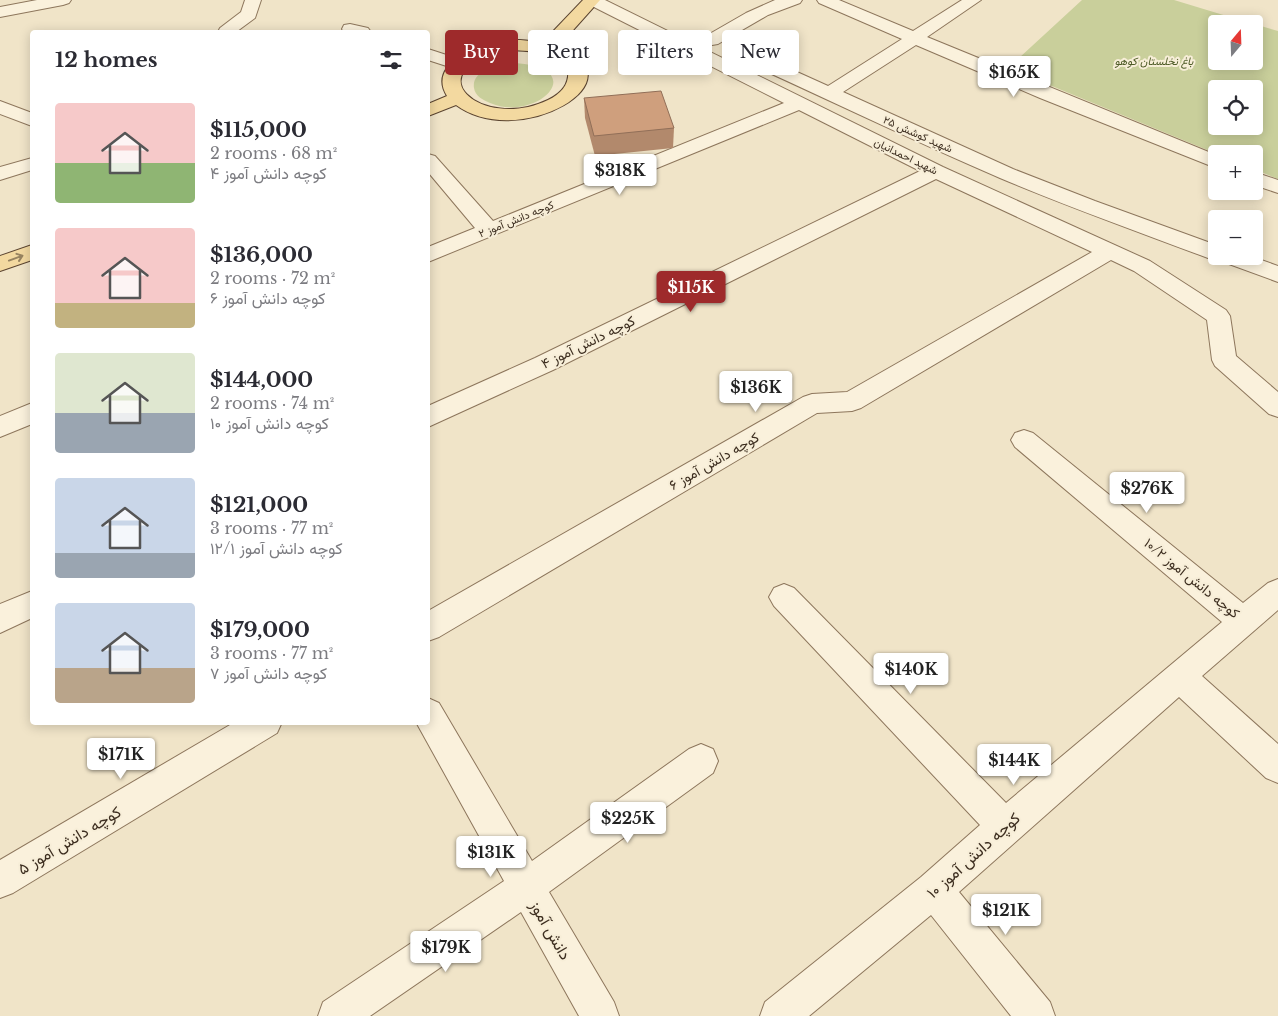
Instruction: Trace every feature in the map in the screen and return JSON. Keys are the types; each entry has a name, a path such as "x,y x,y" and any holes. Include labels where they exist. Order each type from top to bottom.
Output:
{"main road":[{"path":"564,30 592,0"},
{"path":"453,75 452,87 458,98 471,107 489,112 511,114 525,113 552,106 567,97 576,86 578,75"},
{"path":"430,109 458,98"},
{"path":"0,264 30,253"}],"street":[{"path":"0,12 63,0"},
{"path":"229,30 249,14 253,0"},
{"name":"شهید احمدانیان","path":"592,0 936,171 1142,266 1218,316 1222,343"},
{"name":"شهید کوشش ۲۵","path":"626,0 690,30"},
{"path":"712,40 759,14 786,1 794,0"},
{"path":"825,0 1047,94 1208,159"},
{"path":"828,94 973,0"},
{"name":"شهید کوشش ۲۵","path":"712,40 1015,177 1208,250"},
{"path":"430,55 445,60"},
{"name":"کوچه دانش آموز ۲","path":"430,254 800,103"},
{"path":"0,107 30,119"},
{"path":"430,162 490,230"},
{"path":"0,174 30,165"},
{"name":"کوچه دانش آموز ۴","path":"430,416 544,364 936,171"},
{"path":"1263,181 1278,187"},
{"name":"کوچه دانش آموز ۶","path":"430,626 812,404 852,401 1110,251"},
{"path":"1252,265 1278,274"},
{"path":"1222,343 1278,383"},
{"path":"1222,343 1224,360 1278,407"},
{"path":"0,427 30,414"},
{"name":"کوچه دانش آموز ۱۰/۲","path":"1024,440 1243,621"},
{"name":"کوچه دانش آموز ۱۰","path":"779,1016 934,890 1005,826 1278,592"},
{"path":"784,597 1005,826"},
{"path":"0,619 30,605"},
{"path":"1179,676 1278,766"},
{"name":"دانش آموز","path":"430,718 600,1016"},
{"name":"کوچه دانش آموز ۵","path":"0,880 261,725"},
{"path":"337,1016 526,887 701,760"},
{"path":"934,890 1036,1016"}],"green space":[{"name":"باغ نخلستان کوهو","path":"1082,0 1174,0 1223,15 1208,15 1208,70 1263,70 1263,27 1278,31 1278,179 1263,173 1263,145 1208,145 1208,150 1008,68"},
{"path":"518,64 528,65 528,75 550,75 553,83 549,92 539,100 525,106 508,107 490,103 478,95 474,88 477,76 518,75"}],"building":[{"path":"661,91 674,128 594,136 584,98"}]}
